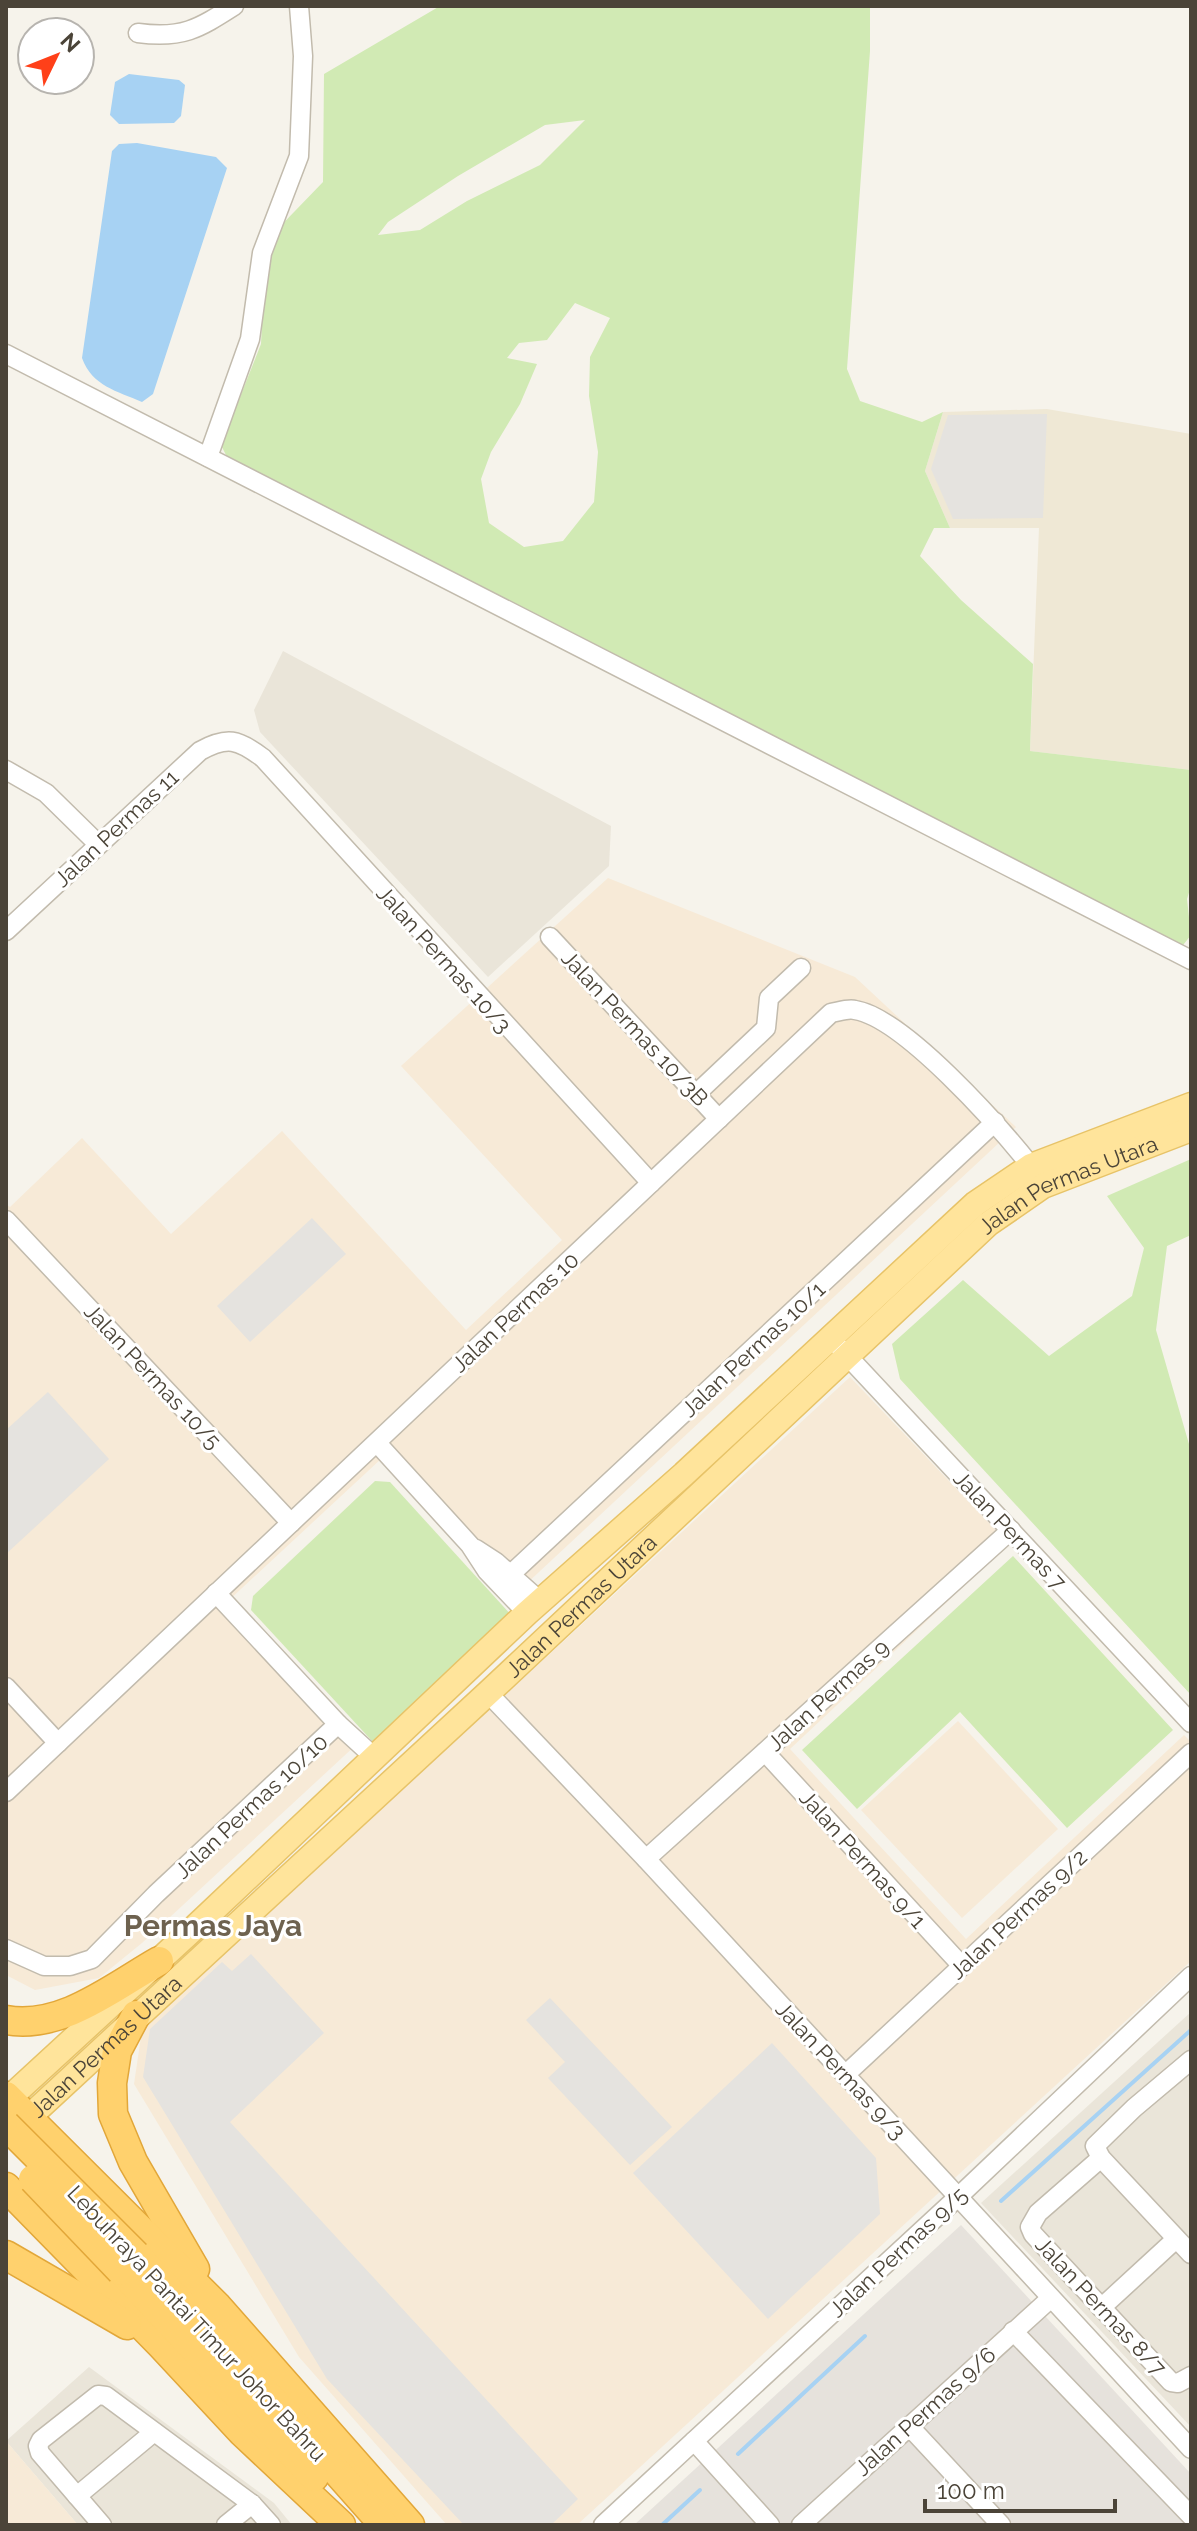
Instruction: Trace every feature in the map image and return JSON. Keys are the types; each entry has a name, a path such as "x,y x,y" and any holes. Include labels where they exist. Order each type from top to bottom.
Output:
{"highway":[{"path":"6,2020 25,2024 53,2019 159,1961"},
{"path":"136,2015 117,2051 112,2083 113,2114 133,2162 157,2207 217,2306"},
{"path":"11,2108 79,2169 217,2306 410,2525"},
{"name":"Lebuhraya Pantai Timur Johor Bahru","path":"11,2108 128,2263 358,2525"},
{"name":"Lebuhraya Pantai Timur Johor Bahru","path":"6,2153 128,2263 282,2410 384,2525"},
{"path":"32,2213 36,2195 46,2179 54,2173 79,2169"},
{"path":"6,2187 242,2432 341,2525"},
{"path":"6,2255 162,2346"},
{"path":"242,2432 264,2462 327,2525"}],"main road":[{"name":"Jalan Permas Utara","path":"6,2138 11,2108 159,1961 533,1607 684,1474 975,1204 1031,1166 1191,1105"},
{"name":"Jalan Permas Utara","path":"11,2108 136,2015 488,1693 988,1224 1043,1186 1191,1129"},
{"path":"684,1474 698,1476 703,1492"}],"street":[{"path":"138,33 167,37 191,30 234,6"},
{"path":"208,457 250,339 262,253 299,156 303,56 299,6"},
{"path":"6,354 1191,960"},
{"name":"Jalan Permas 11","path":"6,931 200,751 218,741 233,742"},
{"name":"Jalan Permas 10/3","path":"233,742 263,758 651,1183"},
{"path":"6,770 46,793 98,844"},
{"path":"79,823 94,827 119,824"},
{"path":"75,865 80,841 79,823"},
{"name":"Jalan Permas 10/3B","path":"550,937 719,1119"},
{"path":"696,1094 766,1028 769,998 801,968"},
{"name":"Jalan Permas 10","path":"6,1792 831,1013 852,1009 875,1016 927,1055 995,1122 1031,1166"},
{"name":"Jalan Permas 10/1","path":"510,1575 995,1122"},
{"name":"Jalan Permas 10/5","path":"9,1229 291,1523"},
{"name":"Jalan Permas 7","path":"829,1337 1191,1723"},
{"path":"377,1443 470,1545 487,1571 533,1607"},
{"name":"Jalan Permas 9","path":"646,1859 1011,1530"},
{"path":"470,1545 510,1575 533,1607"},
{"path":"216,1593 338,1724 373,1756"},
{"path":"6,1687 58,1743"},
{"name":"Jalan Permas 9/3","path":"488,1693 646,1859 1191,2449"},
{"name":"Jalan Permas 10/10","path":"6,1949 44,1966 70,1966 92,1959 156,1894 338,1724"},
{"name":"Jalan Permas 9/1","path":"765,1752 962,1966"},
{"name":"Jalan Permas 9/2","path":"845,2075 1191,1753"},
{"name":"Jalan Permas 9/5","path":"603,2525 958,2197 1191,1976"},
{"path":"1191,2088 1184,2067 1099,2140 1098,2152 1191,2254"},
{"name":"Jalan Permas 8/7","path":"1098,2152 1038,2213 1030,2227 1037,2240 1165,2377 1184,2380"},
{"path":"1101,2308 1176,2239"},
{"name":"Jalan Permas 9/6","path":"801,2525 1051,2298"},
{"path":"1013,2331 1191,2516"},
{"path":"102,2525 40,2453 38,2446 41,2440 98,2395 106,2396 252,2504 271,2525"},
{"path":"909,2426 1001,2525"},
{"path":"77,2496 154,2432"},
{"path":"694,2441 770,2525"},
{"path":"226,2525 252,2504"}],"shaded area":[{"path":"1047,409 1191,434 1191,770 1030,751 1039,528 950,528 925,471 943,412"},
{"path":"1047,414 1043,518 953,519 931,469 948,415"},
{"path":"283,651 611,826 609,866 488,977 260,732 254,710"},
{"path":"608,878 855,977 1016,1127 509,1600 381,1459 227,1602 357,1744 142,1943 99,1978 35,1990 6,1975 6,1204 10,1207 82,1138 171,1234 282,1131 466,1330 562,1240 401,1066"},
{"path":"312,1218 346,1254 250,1342 217,1306"},
{"path":"850,1377 1009,1544 790,1749 966,1939 1184,1735 1191,1742 1191,1961 577,2525 447,2525 299,2357 134,2084 142,2030"},
{"path":"48,1392 109,1459 6,1554 6,1430"},
{"path":"958,1721 1058,1829 962,1918 861,1810"},
{"path":"251,1954 324,2033 230,2122 578,2499 551,2525 464,2525 327,2379 143,2077 150,2029 222,1962 232,1971"},
{"path":"550,1998 672,2127 630,2165 548,2078 565,2062 526,2020"},
{"path":"1191,2012 1191,2427 981,2203"},
{"path":"772,2043 876,2158 880,2214 768,2319 633,2173"},
{"path":"961,2225 1191,2474 1191,2525 634,2525"},
{"path":"89,2367 274,2503 292,2525 78,2525 6,2441"},
{"path":"6,2441 78,2525 6,2525"}],"green space":[{"path":"440,6 870,6 870,51 847,369 860,401 922,422 943,412 925,471 950,528 934,528 920,556 961,600 1033,664 1030,751 1191,770 1191,886 1187,899 1191,935 1180,949 228,459 221,445 261,344 266,241 323,182 324,74","holes":["585,120 540,165 467,201 420,230 378,235 388,222 545,125","575,303 610,318 590,357 589,396 598,452 594,502 563,541 524,547 489,523 481,479 491,452 520,404 537,364 507,358 519,343 547,340"]},
{"path":"1191,1159 1191,1235 1167,1246 1156,1330 1191,1451 1191,1695 900,1379 892,1344 963,1280 1049,1356 1132,1296 1144,1248 1107,1196"},
{"path":"375,1481 390,1482 512,1616 381,1743 373,1742 251,1610 253,1596"},
{"path":"1013,1556 1173,1730 1067,1828 960,1712 857,1809 802,1750"}],"water":[{"path":"129,74 179,80 185,85 181,116 174,123 119,124 110,115 115,82"},
{"path":"137,143 216,157 227,168 153,394 142,402 99,381 82,358 112,151 119,144"}],"waterway":[{"path":"1001,2201 1191,2030"},
{"path":"738,2454 865,2336"},
{"path":"662,2525 700,2490"}],"district":[{"name":"Permas Jaya","path":"213,1926"}]}
